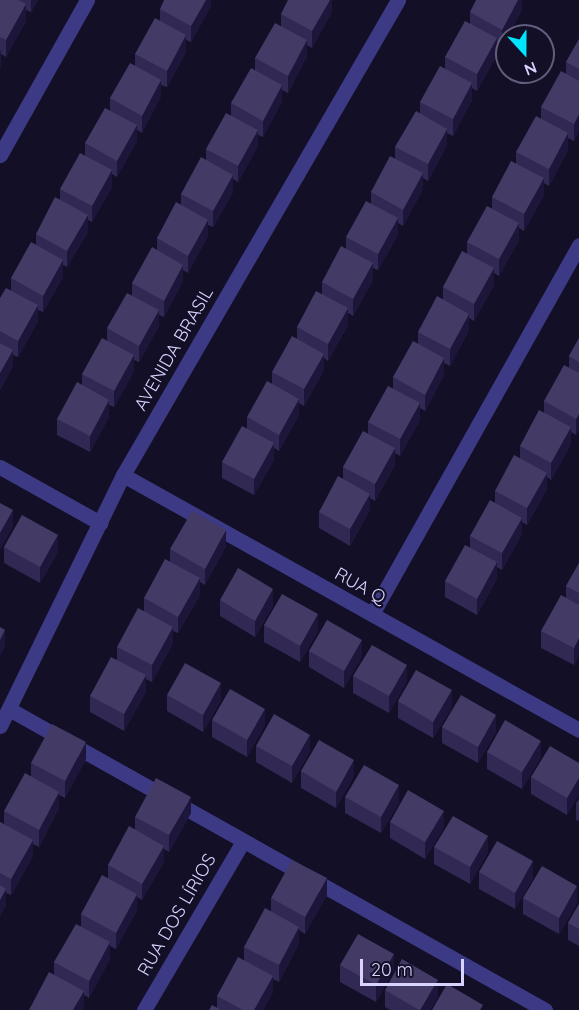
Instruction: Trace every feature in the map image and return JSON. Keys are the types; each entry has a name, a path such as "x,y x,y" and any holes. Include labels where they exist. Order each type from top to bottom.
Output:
{"street":[{"path":"0,155 87,0"},
{"name":"AVENIDA BRASIL","path":"0,726 123,475 398,0"},
{"path":"372,614 579,245"},
{"path":"0,467 100,523"},
{"name":"RUA Q","path":"123,475 579,730"},
{"path":"9,709 546,1010"},
{"name":"RUA DOS LÍRIOS","path":"144,1010 243,841"}],"building":[{"path":"0,0 18,0 26,4 6,40 0,37"},
{"path":"164,0 206,0 191,26 160,9"},
{"path":"288,0 330,0 312,31 281,14"},
{"path":"476,0 518,0 505,24 495,24 495,26 470,12"},
{"path":"155,18 186,35 167,71 135,54"},
{"path":"465,21 495,37 495,42 477,74 445,57"},
{"path":"275,23 307,40 288,76 255,58"},
{"path":"579,39 579,69 566,62"},
{"path":"130,63 161,80 142,116 110,98"},
{"path":"440,66 472,83 453,119 420,102"},
{"path":"251,68 282,85 263,121 231,103"},
{"path":"561,71 579,81 579,114 574,124 541,107"},
{"path":"105,108 137,125 117,161 85,143"},
{"path":"416,111 447,129 428,164 395,147"},
{"path":"226,113 258,130 238,166 206,149"},
{"path":"536,116 568,133 549,169 516,152"},
{"path":"80,153 112,170 92,206 60,189"},
{"path":"390,156 423,173 403,210 371,192"},
{"path":"201,157 233,175 213,211 181,194"},
{"path":"511,161 544,178 524,214 492,197"},
{"path":"55,197 88,215 67,251 36,234"},
{"path":"366,201 398,218 378,254 346,237"},
{"path":"176,202 208,220 188,256 157,238"},
{"path":"487,206 519,223 499,259 467,242"},
{"path":"31,242 63,260 43,296 11,278"},
{"path":"341,246 373,263 353,299 322,282"},
{"path":"152,247 183,265 164,301 132,283"},
{"path":"462,251 494,268 474,304 443,287"},
{"path":"6,288 38,305 18,341 0,331 0,298"},
{"path":"316,291 348,308 328,344 297,327"},
{"path":"127,293 159,310 139,346 107,328"},
{"path":"437,296 469,314 450,349 418,332"},
{"path":"292,336 324,354 304,389 272,372"},
{"path":"102,338 134,355 114,391 82,374"},
{"path":"579,338 579,362 569,356"},
{"path":"413,341 444,358 425,395 393,377"},
{"path":"0,343 13,350 0,373"},
{"path":"564,365 579,373 579,414 576,419 544,401"},
{"path":"267,381 299,399 279,435 247,417"},
{"path":"77,382 109,400 90,436 57,419"},
{"path":"388,386 420,403 400,439 368,422"},
{"path":"539,410 571,427 551,463 520,446"},
{"path":"242,426 274,443 254,479 222,462"},
{"path":"363,431 395,448 375,484 343,467"},
{"path":"514,455 547,473 527,508 495,491"},
{"path":"338,476 370,494 350,529 319,512"},
{"path":"490,500 522,518 502,553 470,536"},
{"path":"0,503 13,510 0,533"},
{"path":"192,511 226,530 205,569 170,549"},
{"path":"22,515 58,535 40,567 4,547"},
{"path":"465,545 497,562 477,599 445,581"},
{"path":"165,559 200,578 178,617 144,598"},
{"path":"579,563 579,593 566,586"},
{"path":"238,568 273,589 255,621 220,600"},
{"path":"282,594 318,614 300,646 264,625"},
{"path":"561,595 579,605 579,638 574,648 541,631"},
{"path":"138,608 173,627 152,665 117,647"},
{"path":"327,620 362,640 344,671 309,651"},
{"path":"0,627 5,630 0,640"},
{"path":"372,645 407,665 389,696 353,676"},
{"path":"111,657 146,675 124,714 90,696"},
{"path":"185,663 221,683 203,715 167,695"},
{"path":"416,670 452,690 433,722 398,701"},
{"path":"230,689 265,709 247,740 212,720"},
{"path":"461,695 496,715 478,747 442,727"},
{"path":"274,714 310,735 292,766 256,746"},
{"path":"505,720 541,741 522,772 487,752"},
{"path":"52,724 86,742 65,781 31,763"},
{"path":"319,740 354,760 336,792 301,771"},
{"path":"550,746 579,763 579,778 567,798 531,777"},
{"path":"364,765 399,785 381,817 345,797"},
{"path":"25,773 59,792 39,830 4,811"},
{"path":"156,778 191,797 169,835 135,817"},
{"path":"408,790 444,811 425,842 390,822"},
{"path":"453,816 488,836 470,867 434,847"},
{"path":"0,822 33,840 11,879 0,873"},
{"path":"129,826 164,846 142,884 108,865"},
{"path":"497,841 533,861 515,893 479,872"},
{"path":"292,860 327,878 305,917 271,898"},
{"path":"542,866 577,886 559,918 523,898"},
{"path":"102,875 137,894 116,933 81,914"},
{"path":"0,885 6,889 0,900"},
{"path":"579,904 579,929 568,923"},
{"path":"265,908 299,927 279,965 244,947"},
{"path":"76,924 110,942 89,981 54,962"},
{"path":"358,934 394,954 376,985 340,965"},
{"path":"238,957 273,976 254,1010 243,1010 217,996"},
{"path":"402,959 438,980 420,1010 385,990"},
{"path":"49,972 84,991 73,1010 29,1010"},
{"path":"447,984 483,1005 480,1010 432,1010"},
{"path":"212,1005 221,1010 209,1010"}]}
